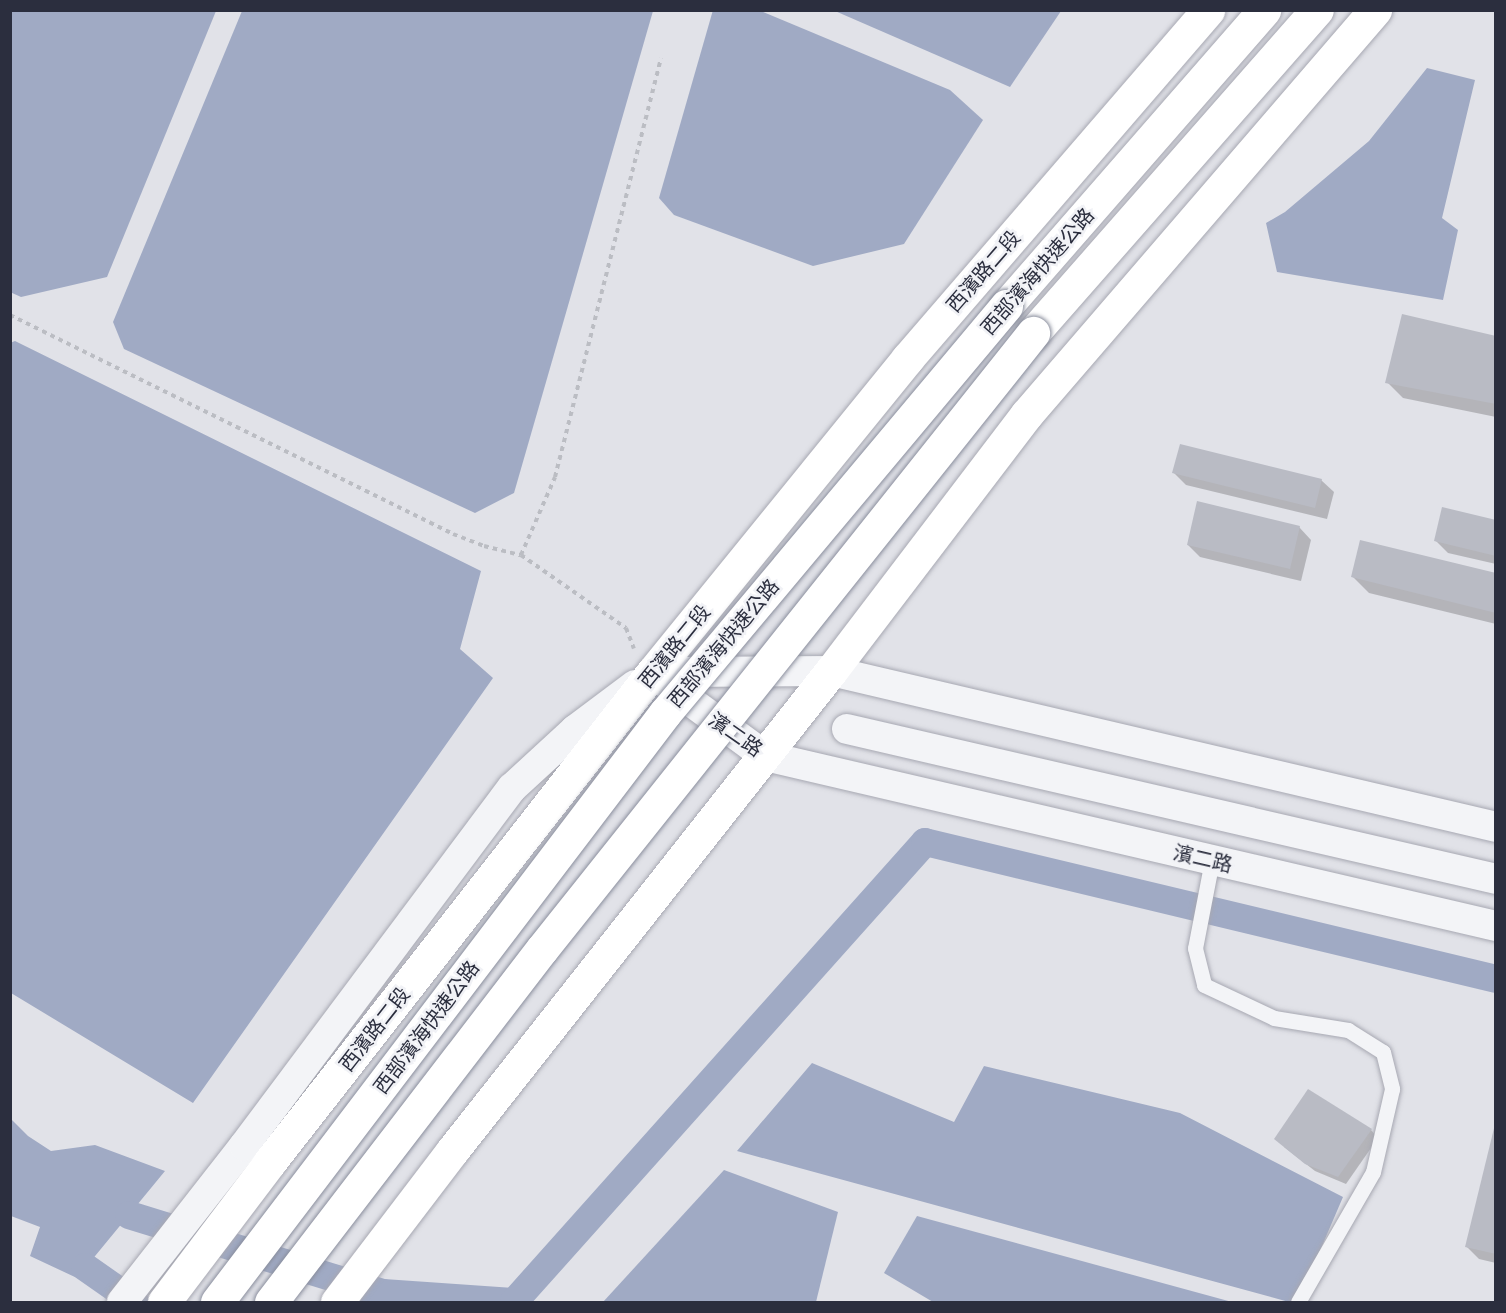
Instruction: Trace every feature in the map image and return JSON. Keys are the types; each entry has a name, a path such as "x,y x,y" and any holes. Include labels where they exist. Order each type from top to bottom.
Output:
{"main road":[{"name":"西濱路二段","path":"165,1302 257,1155 907,359 1208,10"},
{"name":"西部濱海快速公路","path":"217,1302 665,713 1006,306 1264,10"},
{"name":"西部濱海快速公路","path":"271,1302 542,949 1033,333 1317,10"},
{"path":"337,1302 452,1150 765,756 1026,415 1375,10"}],"street":[{"path":"652,672 831,671 1496,827"},
{"name":"濱二路","path":"652,672 765,756 1208,873 1496,926"},
{"path":"847,729 1496,879"},
{"path":"122,1302 257,1155"}],"lane":[{"path":"1208,873 1195,948 1204,985 1274,1018 1348,1030 1383,1052 1392,1089 1373,1172 1298,1302"}],"path":[{"path":"521,555 555,477 661,58"},
{"path":"10,315 453,534 484,546 521,555 626,628 639,662 652,672"}],"water":[{"path":"713,10 761,11 950,90 983,120 904,244 813,266 674,215 659,198"},
{"path":"10,11 216,11 107,277 21,297 10,292"},
{"path":"242,11 653,11 514,493 475,513 124,349 113,322"},
{"path":"835,11 1061,11 1010,87"},
{"path":"1427,68 1475,80 1442,218 1458,230 1443,300 1277,272 1266,223 1285,212 1369,141"},
{"path":"15,341 481,571 460,649 493,678 193,1103 11,993 10,343"},
{"path":"812,1063 954,1122 984,1066 1180,1113 1343,1197 1298,1302 1289,1302 737,1151"},
{"path":"10,1118 28,1136 51,1151 95,1145 165,1171 77,1278 30,1256 40,1227 11,1216"},
{"path":"724,1170 838,1212 816,1302 603,1302"},
{"path":"917,1216 1232,1302 933,1302 884,1273"}],"building":[{"path":"1402,314 1496,336 1496,404 1385,383"},
{"path":"1180,444 1322,479 1315,508 1172,473"},
{"path":"1197,501 1300,526 1290,569 1187,545"},
{"path":"1442,507 1496,520 1496,556 1434,541"},
{"path":"1360,540 1496,573 1496,613 1351,577"},
{"path":"1308,1089 1372,1129 1338,1177 1305,1164 1274,1139"},
{"path":"1496,1120 1496,1254 1465,1247"}],"waterway":[{"path":"129,1215 383,1293 514,1302 925,842 1496,979"},
{"path":"85,1267 135,1302"}]}
